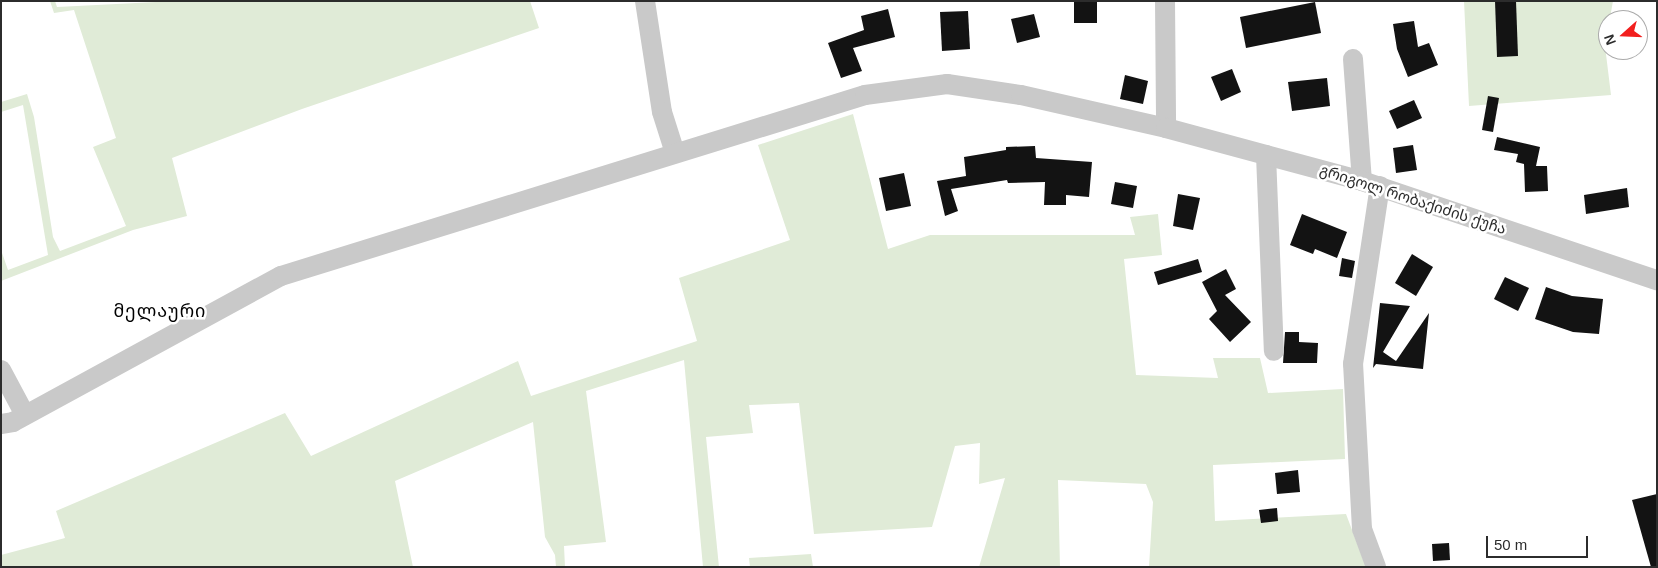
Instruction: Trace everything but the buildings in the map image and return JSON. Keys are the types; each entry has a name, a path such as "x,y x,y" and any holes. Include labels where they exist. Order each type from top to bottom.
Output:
{"street":[{"path":"645,1 662,112 675,153"},
{"path":"1164,1 1166,128"},
{"path":"1353,59 1371,183 1353,364 1362,529 1376,567"},
{"name":"გრიგოლ რობაქიძის ქუჩა","path":"1,424 25,415 282,276 865,95 947,84 1022,95 1166,128 1371,183 1657,280"},
{"path":"1266,155 1274,351"},
{"path":"1,370 25,415"}],"green space":[{"path":"50,1 55,1 57,7 176,1 530,1 539,28 302,109 172,158 187,216 133,230 1,281 1,250 8,270 48,255 23,105 1,112 1,102 27,94 34,117 53,237 60,251 126,226 93,147 116,138 74,10 54,13"},
{"path":"1464,1 1613,1 1611,10 1598,10 1598,60 1607,60 1611,95 1469,106"},
{"path":"853,114 888,249 930,235 1135,235 1130,217 1158,214 1162,255 1124,259 1136,375 1218,378 1213,358 1260,358 1268,393 1343,389 1345,459 1213,465 1215,521 1346,514 1366,567 1149,567 1153,502 1146,484 1058,480 1060,567 979,567 1005,478 979,484 980,443 955,446 932,527 814,534 799,403 749,405 753,433 706,437 719,567 703,567 684,360 586,391 606,542 564,546 565,567 556,567 555,555 545,537 533,422 395,481 413,567 1,567 1,555 65,538 56,511 285,413 311,456 518,361 531,396 697,341 679,278 790,240 758,145"},
{"path":"811,554 813,567 750,567 749,558"}],"district":[{"name":"მელაური","path":"160,311"}]}
